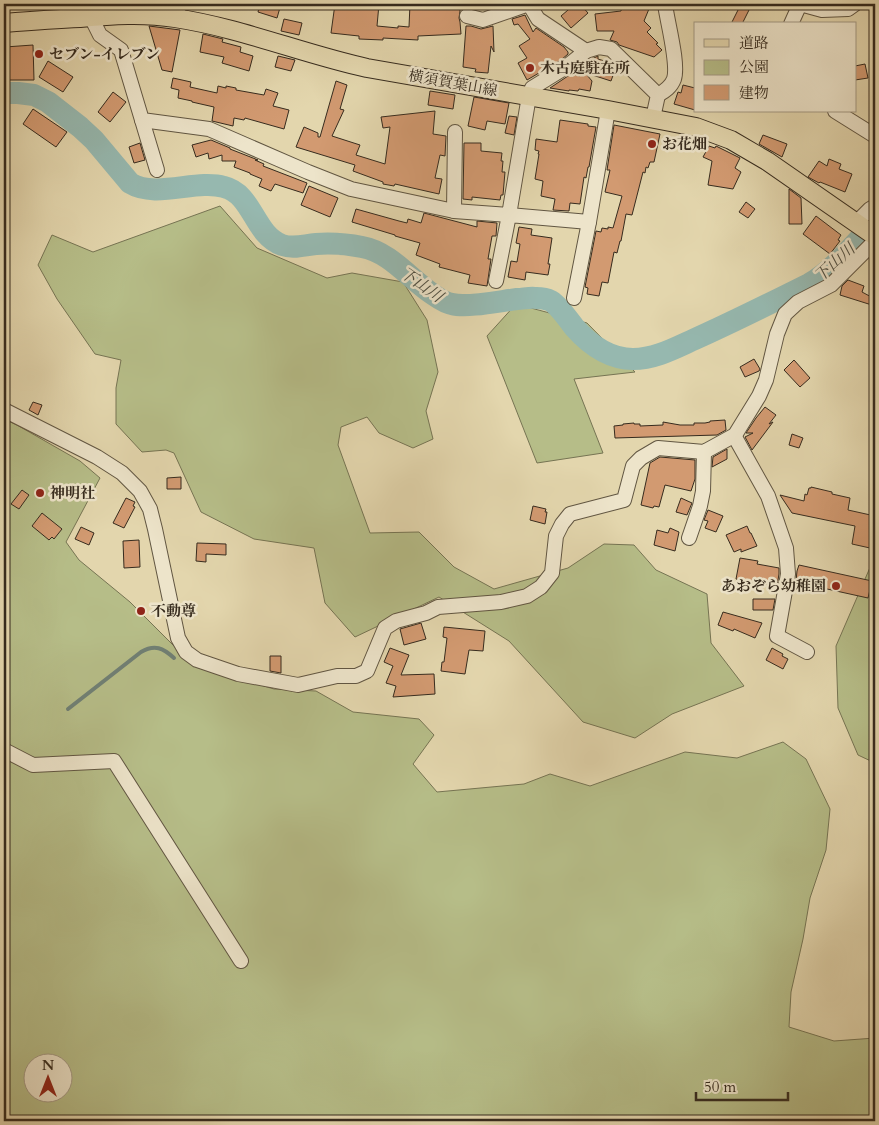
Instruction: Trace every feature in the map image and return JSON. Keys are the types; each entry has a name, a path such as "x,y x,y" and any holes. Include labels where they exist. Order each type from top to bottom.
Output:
{"main road":[{"name":"横須賀葉山線","path":"4,23 151,15 177,11 209,24 338,62 696,127 731,140 767,161 868,231"}],"street":[{"path":"467,16 483,20 529,4 538,19 586,51"},
{"path":"653,118 658,95 667,89 674,78 675,62 665,4"},
{"path":"792,22 800,4 822,10 848,9 856,4"},
{"path":"91,17 100,35 121,50 157,170"},
{"path":"496,281 532,88 566,67 586,51 599,47 611,49 658,95"},
{"path":"574,298 608,110"},
{"path":"837,112 875,136"},
{"path":"142,120 209,129 308,172 351,188 454,211 589,222"},
{"path":"454,211 455,132"},
{"path":"4,410 97,456 122,473 140,492 150,509 178,638 186,652 197,660 238,674 298,685 338,676 356,676 367,671 384,628 396,621 426,613 438,607 501,602 527,596 541,587 552,573 556,536 562,524 570,514 624,500 633,466 641,458 658,448 704,452 735,435 759,396 766,380 784,314 798,302 831,285 868,231 870,209 875,206"},
{"path":"735,435 768,496 786,548 788,574 777,636 807,652"},
{"path":"689,538 703,491 704,452"},
{"path":"4,750 33,765 114,761 241,961"}],"green space":[{"path":"220,206 257,248 327,278 352,273 403,282 427,320 438,372 426,411 433,439 413,448 379,433 367,417 341,427 338,445 370,533 419,532 454,567 494,589 568,568 604,544 634,545 656,570 707,594 711,643 744,686 672,714 635,738 583,722 509,641 439,597 355,637 325,603 314,548 254,539 201,512 174,453 166,450 142,452 116,424 116,388 121,360 95,354 57,299 38,265 52,235 93,252"},
{"path":"516,304 587,323 635,372 574,379 603,453 537,463 487,336"},
{"path":"4,419 80,461 100,478 66,542 79,560 130,602 193,665 274,689 316,691 353,712 419,719 434,735 413,764 437,792 524,784 550,774 590,786 685,752 737,758 783,742 806,759 830,809 826,850 810,898 791,992 789,1027 834,1041 875,1038 875,1121 4,1121"},
{"path":"875,556 875,763 858,755 838,708 836,646"}],"building":[{"path":"260,4 281,4 277,18 258,12"},
{"path":"335,4 379,4 377,26 398,28 398,26 409,27 410,4 460,4 461,34 418,36 418,40 383,38 383,40 359,39 359,36 331,33"},
{"path":"563,4 580,4 588,13 571,28 561,16 568,10"},
{"path":"622,4 651,4 644,21 651,28 647,32 662,50 654,57 610,40 614,31 597,31 595,14 621,11"},
{"path":"741,4 752,4 743,22 732,22"},
{"path":"525,15 533,32 536,28 564,47 568,52 561,60 527,80 518,63 527,58 519,46 530,39 518,24 514,25 512,19"},
{"path":"284,19 302,23 299,35 281,31"},
{"path":"149,26 180,30 172,72 162,70"},
{"path":"466,26 481,29 493,26 494,52 491,46 488,73 475,72 476,69 463,67"},
{"path":"203,34 223,39 222,42 241,47 240,52 253,56 249,71 222,63 224,57 200,52"},
{"path":"33,45 34,80 8,80 5,47"},
{"path":"278,56 295,60 291,71 275,67"},
{"path":"598,56 598,59 614,64 616,67 611,81 586,73 588,61"},
{"path":"48,61 73,77 63,92 39,77"},
{"path":"865,64 868,78 856,80 856,66"},
{"path":"581,68 592,81 590,91 579,89 578,91 569,91 550,88 571,74 580,76"},
{"path":"173,78 191,82 190,87 217,93 218,86 226,88 226,86 236,88 236,90 264,95 266,89 278,93 273,106 289,110 284,129 245,118 244,120 234,118 233,126 212,121 214,107 178,98 179,90 171,88"},
{"path":"336,81 347,85 340,109 344,110 332,136 360,145 356,155 385,164 390,127 383,128 381,117 435,111 433,134 446,136 445,156 440,155 435,178 442,179 439,194 395,184 394,186 383,184 383,182 353,171 355,165 296,147 304,127 318,133 318,137 320,137"},
{"path":"683,85 694,88 694,110 674,104 678,92 681,93"},
{"path":"430,91 455,95 453,109 428,105"},
{"path":"113,92 126,102 110,122 98,112"},
{"path":"474,97 509,103 505,124 487,121 485,130 468,126"},
{"path":"33,109 67,132 56,147 23,124"},
{"path":"509,116 517,117 514,135 505,133"},
{"path":"560,120 596,127 589,167 586,178 584,177 580,204 570,203 569,211 553,210 555,199 541,196 543,181 535,179 539,154 539,151 535,150 536,139 557,142"},
{"path":"614,125 660,134 654,162 650,162 648,168 646,167 645,173 643,172 632,215 626,214 621,241 617,253 614,252 608,283 602,282 599,296 587,294 588,288 585,287 596,231 601,232 602,228 613,228 622,196 605,192 610,170 607,170"},
{"path":"763,135 787,144 782,157 759,144"},
{"path":"211,140 258,160 255,160 264,164 263,166 307,183 303,193 275,184 271,191 259,186 262,179 234,167 236,161 222,161 222,155 209,159 208,153 196,157 192,145"},
{"path":"140,143 145,160 134,163 129,147"},
{"path":"464,143 481,143 481,151 502,153 502,172 505,172 503,195 501,195 500,200 472,197 472,200 463,199"},
{"path":"709,146 715,148 716,146 740,158 735,168 741,172 733,189 708,185 712,161 703,157"},
{"path":"829,159 841,164 839,169 852,174 845,192 808,177 819,161 827,166"},
{"path":"309,186 338,198 330,217 301,205"},
{"path":"789,189 801,198 802,224 789,224"},
{"path":"746,202 755,209 748,218 739,212"},
{"path":"356,209 407,223 408,219 421,223 424,213 477,227 477,221 497,223 496,236 492,236 488,259 491,259 487,286 468,283 470,275 439,267 440,264 416,255 420,243 352,222"},
{"path":"816,216 841,235 838,240 840,241 830,254 803,234"},
{"path":"519,227 532,229 531,235 552,238 548,275 526,272 525,280 508,277 511,261 517,262 520,244 516,243"},
{"path":"848,280 864,286 862,292 875,299 875,306 840,295 842,286"},
{"path":"754,359 760,369 759,371 745,377 740,367"},
{"path":"794,360 810,378 800,387 784,370"},
{"path":"33,402 42,405 38,415 29,410"},
{"path":"765,407 776,415 752,450 745,437 753,433 746,433"},
{"path":"725,420 726,430 717,435 615,438 614,426 623,424 634,423 640,424 640,426 663,425 663,422 694,425 694,423"},
{"path":"792,434 803,438 799,448 789,445"},
{"path":"727,449 727,459 712,467 713,457"},
{"path":"660,457 695,460 695,479 691,491 665,485 659,507 654,506 653,508 641,505 650,463"},
{"path":"181,477 181,489 167,489 167,478"},
{"path":"811,487 850,498 848,510 875,516 870,548 852,544 855,526 792,513 780,495 804,501 805,494 807,495"},
{"path":"22,490 29,495 19,509 11,504"},
{"path":"126,498 135,502 133,506 135,507 124,528 113,523"},
{"path":"681,498 692,503 687,515 676,512"},
{"path":"533,506 546,509 545,524 530,520"},
{"path":"708,510 723,516 716,532 705,528 708,521 704,520"},
{"path":"42,513 62,529 54,539 52,537 49,540 32,526"},
{"path":"747,526 757,546 741,552 741,549 734,552 726,535"},
{"path":"81,527 94,533 89,545 75,539"},
{"path":"670,528 679,532 675,551 654,545 657,530 668,533"},
{"path":"139,540 140,567 124,568 123,541"},
{"path":"197,543 226,544 226,555 206,554 206,562 196,561"},
{"path":"740,558 758,561 757,564 779,568 777,586 736,579"},
{"path":"799,565 872,581 868,598 818,587 817,591 807,588 808,584 796,581"},
{"path":"753,599 775,599 773,610 753,610"},
{"path":"723,612 762,623 755,638 734,629 733,631 718,625"},
{"path":"421,623 426,639 404,645 400,629"},
{"path":"444,627 485,631 483,651 469,650 465,674 441,671 447,638 443,637"},
{"path":"390,648 409,655 401,675 434,674 435,694 393,697 396,686 386,683 393,666 384,662"},
{"path":"772,648 788,659 783,669 766,660"},
{"path":"270,656 281,656 281,673 270,671"}],"waterway":[{"name":"下山川","path":"4,93 34,95 48,102 94,140 130,183 152,189 201,185 224,187 234,191 248,206 265,233 282,245 295,247 316,244 339,244 372,250 382,254 431,293 449,303 475,305 531,298 549,300 557,306 574,327 593,345 608,353 624,358 641,359 665,352 724,326 809,284 836,264 875,222"},
{"path":"68,709 141,652 151,648 159,648 174,658"}],"place":[{"name":"セブン-イレブン","path":"39,54"},
{"name":"木古庭駐在所","path":"530,68"},
{"name":"お花畑","path":"652,144"},
{"name":"神明社","path":"40,493"},
{"name":"あおぞら幼稚園","path":"836,586"},
{"name":"不動尊","path":"141,611"}]}
